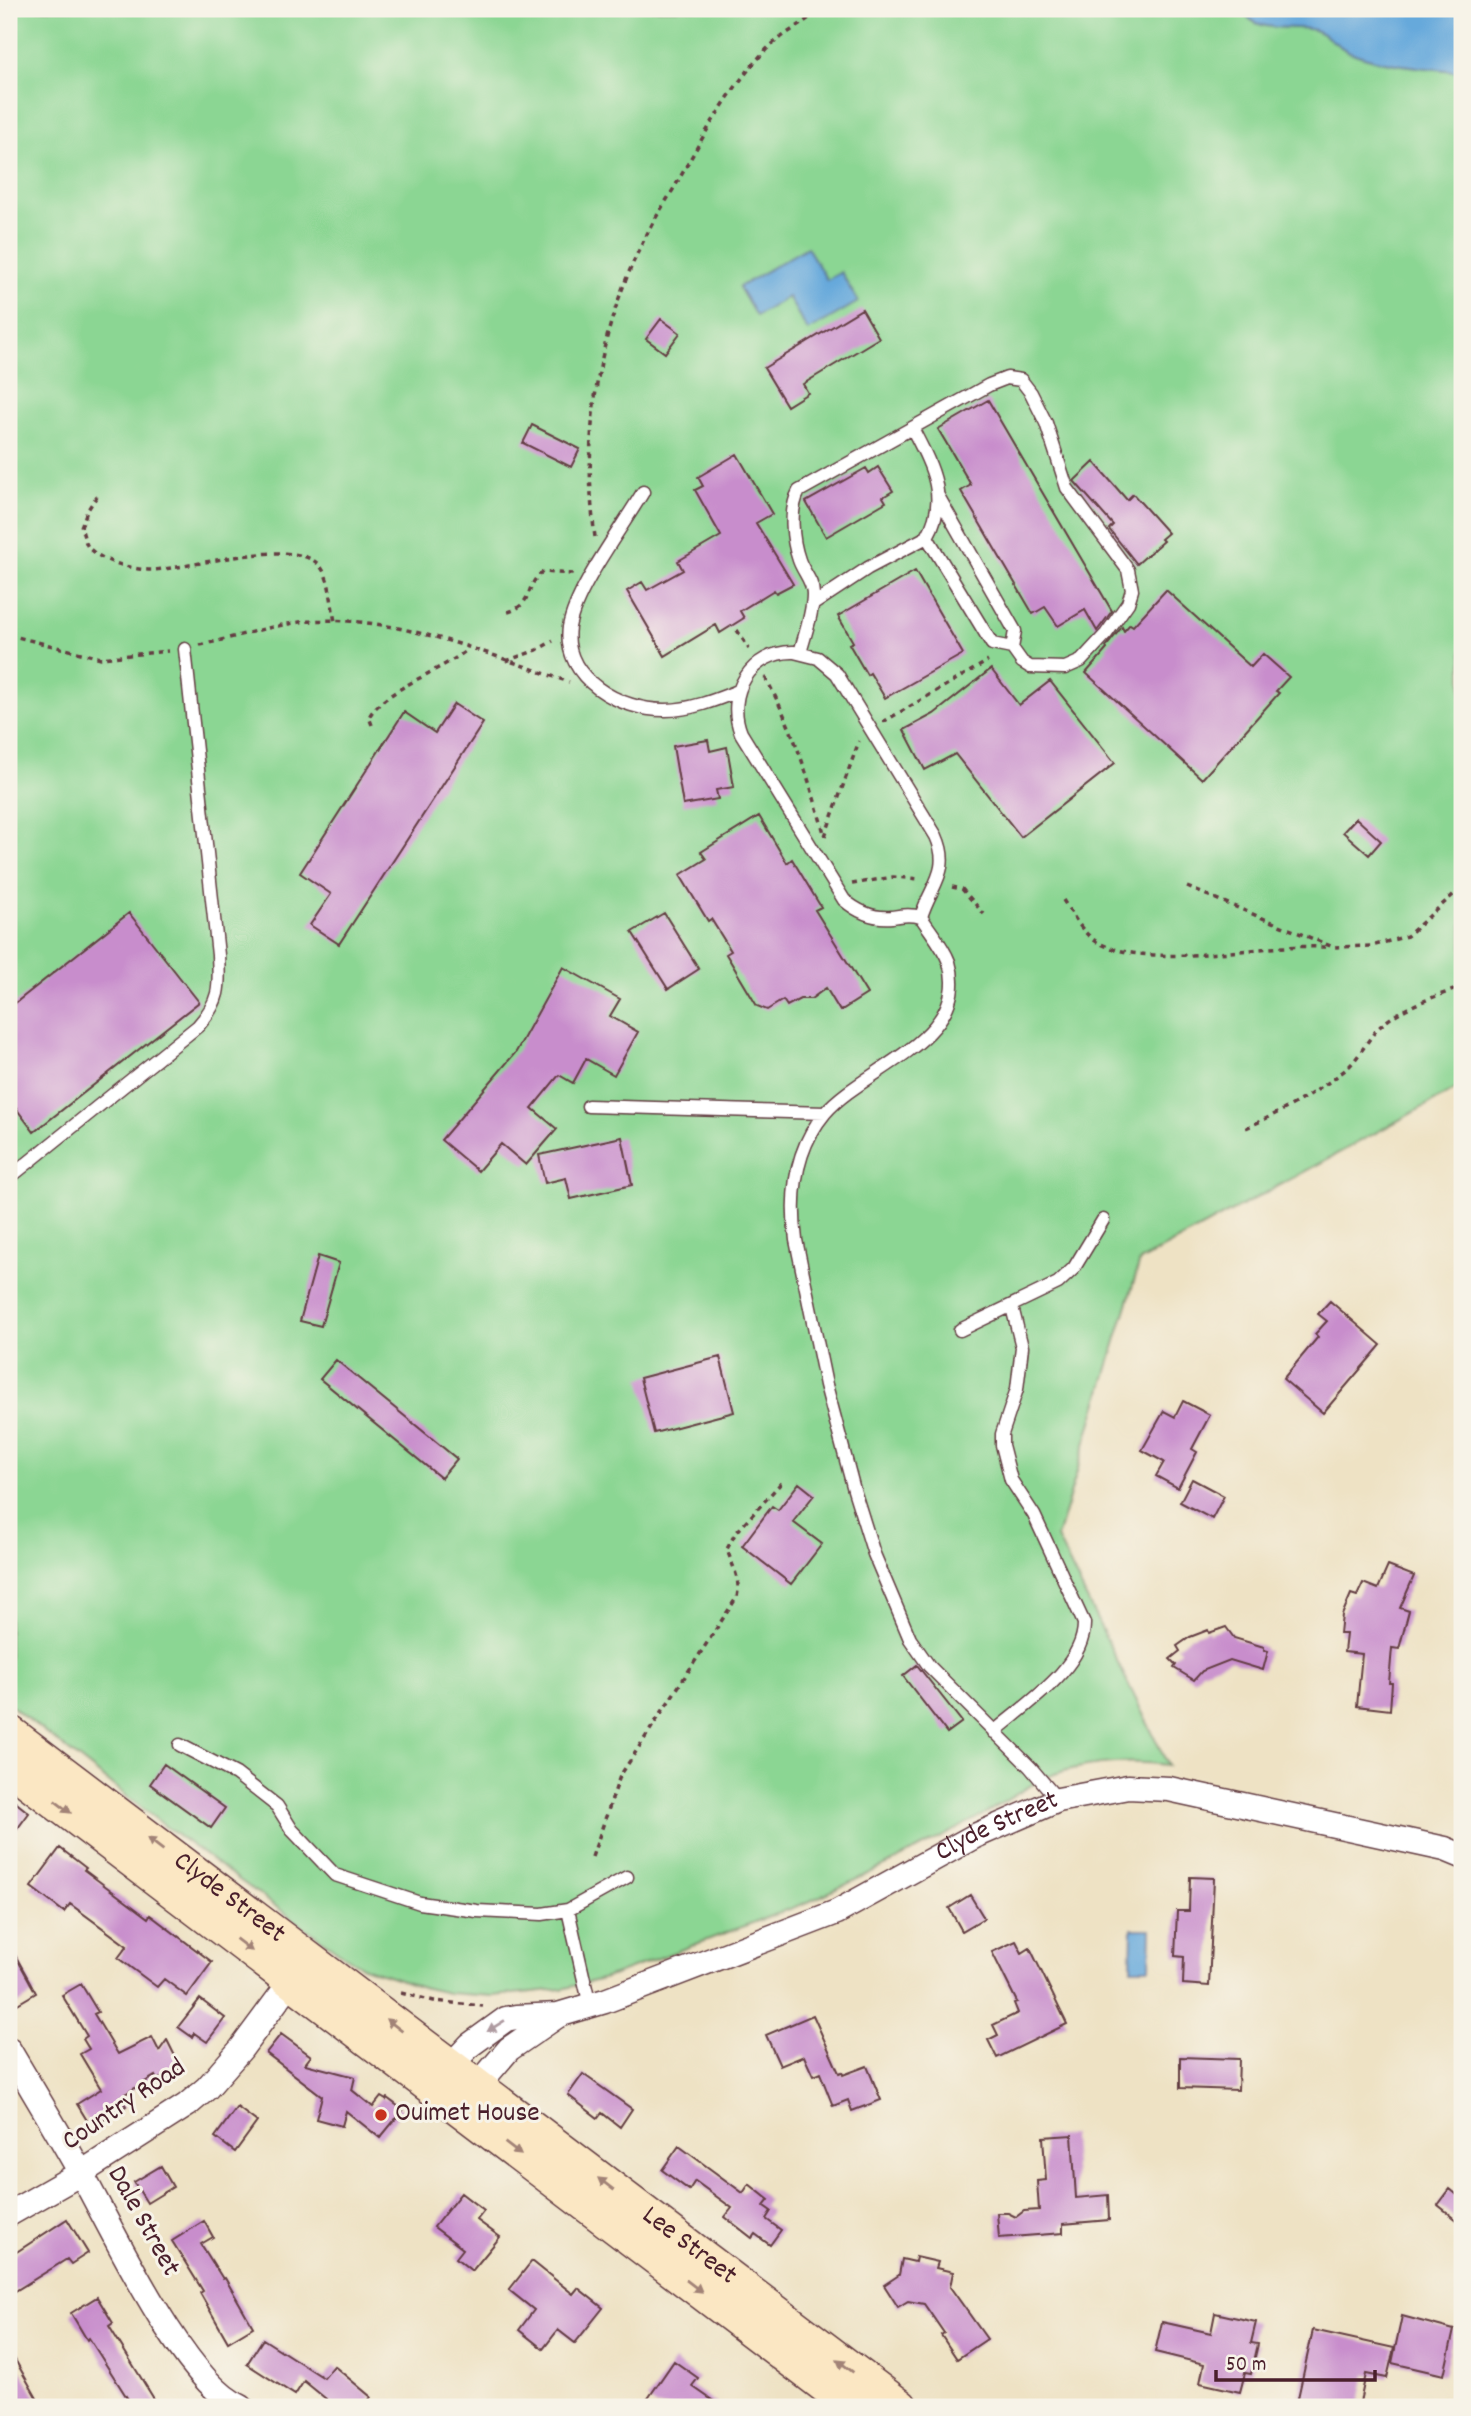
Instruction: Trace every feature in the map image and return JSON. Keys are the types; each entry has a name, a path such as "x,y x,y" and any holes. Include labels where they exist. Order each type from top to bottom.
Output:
{"main road":[{"name":"Clyde Street","path":"9,1733 299,1970"},
{"name":"Clyde Street","path":"9,1766 299,1970 454,2087"},
{"name":"Lee Street","path":"454,2087 854,2407"},
{"name":"Lee Street","path":"454,2087 900,2407"}],"street":[{"name":"Clyde Street","path":"454,2087 470,2045 506,2019 558,2015 590,2006 837,1912 975,1836 1058,1800 1128,1787 1168,1789 1445,1849 1462,1856"},
{"name":"Country Road","path":"9,2214 81,2173 187,2105 208,2088 241,2049 299,1970"},
{"name":"Clyde Street","path":"454,2087 558,2015"},
{"name":"Dale Street","path":"9,2050 160,2316 206,2381 229,2402 241,2407"}],"lane":[{"path":"800,653 812,605 811,583 799,559 793,522 799,491 989,385 1007,378 1021,380 1031,393 1046,423 1067,488 1128,570 1132,590 1128,603 1106,634 1081,662 1065,668 1030,667 1022,662 1012,648 992,644 928,537"},
{"path":"812,605 868,568 928,537 938,512 938,496 932,468 912,428"},
{"path":"643,492 588,579 569,629 569,647 577,667 587,680 603,693 631,704 665,710 690,707 738,691"},
{"path":"938,496 1015,631 1012,648"},
{"path":"9,1178 198,1026 211,1012 218,997 218,956 185,649"},
{"path":"921,917 941,872 940,848 933,831 832,669 818,658 800,653 776,654 758,663 746,675 738,691 735,709 740,733 840,895 854,908 876,917 921,917 942,947 948,962 951,992 941,1019 916,1045 845,1094 825,1113 810,1136 795,1179 793,1220 824,1374 847,1464 874,1554 910,1639 929,1666 1030,1767 1058,1800"},
{"path":"588,1106 825,1113"},
{"path":"960,1330 1058,1283 1074,1268 1103,1220"},
{"path":"994,1732 1068,1666 1079,1651 1084,1637 1084,1623 1034,1516 1011,1480 1002,1445 1002,1434 1017,1389 1023,1347 1012,1307"},
{"path":"180,1745 236,1774 276,1807 292,1829 335,1875 420,1903 503,1913 542,1914 568,1910 627,1877"},
{"path":"568,1910 590,2006"}],"path":[{"path":"598,564 591,509 590,467 596,384 607,333 624,285 647,233 727,102 766,50 819,9"},
{"path":"97,496 81,527 88,546 104,559 126,567 150,570 285,552 308,557 321,565 328,583 335,621"},
{"path":"508,612 516,610 525,602 535,580 543,572 570,573 588,579"},
{"path":"9,635 101,658 118,658 185,649 289,624 361,621 414,632 603,693"},
{"path":"505,661 537,650 569,629"},
{"path":"737,630 776,697 804,760 825,836"},
{"path":"814,854 820,850 862,734 1012,648"},
{"path":"372,725 369,717 381,701 450,663 468,649"},
{"path":"1187,887 1333,947"},
{"path":"1063,900 1088,935 1105,945 1125,952 1178,954 1288,947 1372,946 1407,936 1426,922 1462,887"},
{"path":"1246,1128 1280,1112 1345,1069 1358,1058 1382,1024 1462,987"},
{"path":"592,1857 620,1776 737,1597 737,1573 727,1549 735,1534 781,1483"},
{"path":"396,1992 434,2001 487,2006"}],"green space":[{"path":"9,9 1462,9 1462,1086 1140,1261 1057,1538 1168,1765 1107,1764 1060,1772 920,1848 808,1902 606,1978 562,1989 493,1996 448,1993 426,1988 363,1967 343,1955 166,1827 9,1704"}],"water":[{"path":"1239,9 1462,9 1462,72 1375,60 1345,50 1314,30 1256,23"},
{"path":"807,247 827,280 841,272 858,302 808,331 788,297 756,316 739,287"},
{"path":"1132,1929 1151,1929 1150,1968 1131,1968"}],"building":[{"path":"862,309 879,338 803,384 808,393 787,406 764,368"},
{"path":"661,319 680,333 665,353 646,339"},
{"path":"988,400 1112,611 1097,631 1085,610 1058,626 1045,607 1033,614 961,491 971,485 938,429"},
{"path":"532,425 580,449 571,467 523,443"},
{"path":"737,454 772,514 756,523 793,584 776,593 774,590 740,611 744,618 720,633 716,625 665,656 627,591 642,582 647,590 683,570 678,561 721,536 695,490 703,486 698,477"},
{"path":"1094,462 1127,500 1133,494 1168,533 1161,539 1163,541 1137,564 1109,529 1113,525 1074,481"},
{"path":"878,467 893,491 883,497 886,502 826,537 806,502 866,468 869,473"},
{"path":"915,571 963,654 885,698 870,673 867,675 849,644 853,642 838,616"},
{"path":"1166,590 1251,667 1263,654 1289,677 1276,691 1279,693 1202,779 1086,673 1122,627 1124,631 1130,624 1133,626"},
{"path":"991,669 1019,705 1050,681 1115,763 1021,837 955,754 925,770 904,730 934,714"},
{"path":"454,704 483,723 339,944 310,925 331,894 300,873 404,712 435,733"},
{"path":"708,740 710,751 727,747 734,787 716,790 718,799 683,805 673,746"},
{"path":"759,816 787,863 792,859 821,907 815,910 867,994 840,1011 826,988 811,999 800,999 787,1006 783,1000 767,1010 757,1006 726,954 731,951 711,919 708,921 680,875 706,859 701,852"},
{"path":"1356,818 1381,841 1369,855 1343,832"},
{"path":"129,913 199,1002 34,1132 9,1099 9,1008"},
{"path":"664,913 699,969 668,989 632,932"},
{"path":"563,967 620,999 610,1016 638,1032 614,1075 586,1059 573,1083 559,1075 532,1108 557,1129 526,1165 501,1144 478,1171 441,1140 516,1052"},
{"path":"622,1137 632,1185 571,1199 566,1178 545,1183 539,1155"},
{"path":"318,1256 339,1263 321,1326 300,1321"},
{"path":"1330,1301 1381,1345 1323,1413 1283,1379 1318,1337 1315,1334 1327,1321 1318,1314"},
{"path":"720,1357 734,1412 654,1433 640,1378"},
{"path":"336,1360 457,1459 441,1478 320,1379"},
{"path":"1183,1401 1210,1415 1192,1449 1197,1452 1178,1488 1156,1476 1164,1462 1142,1450 1164,1411 1175,1417"},
{"path":"1192,1479 1224,1496 1212,1519 1180,1502"},
{"path":"799,1483 814,1495 793,1522 822,1544 791,1584 742,1546 772,1506 778,1510"},
{"path":"1388,1566 1414,1576 1400,1608 1409,1611 1399,1649 1392,1648 1390,1710 1357,1706 1362,1654 1344,1652 1346,1634 1340,1634 1342,1615 1351,1594 1357,1596 1363,1583 1378,1589"},
{"path":"1226,1627 1234,1638 1264,1647 1264,1650 1268,1651 1263,1670 1230,1660 1202,1671 1194,1680 1174,1668 1176,1665 1170,1659 1180,1651 1177,1646 1208,1630 1209,1633"},
{"path":"917,1665 962,1722 947,1733 903,1676"},
{"path":"164,1764 225,1808 211,1828 150,1784"},
{"path":"9,1797 29,1813 9,1840"},
{"path":"60,1848 86,1868 84,1870 148,1918 150,1915 212,1962 187,1996 164,1979 157,1987 118,1958 127,1946 70,1904 64,1912 31,1887"},
{"path":"1190,1877 1214,1878 1209,1986 1183,1984 1184,1957 1175,1956 1177,1911 1189,1911"},
{"path":"970,1895 984,1918 962,1931 949,1908"},
{"path":"1016,1941 1022,1953 1030,1948 1067,2024 997,2058 988,2040 998,2035 993,2025 1018,2013 1014,2003 1017,2002 992,1952"},
{"path":"9,1944 36,1993 9,2009"},
{"path":"81,1984 98,2012 94,2014 118,2054 152,2037 159,2051 167,2040 181,2068 157,2080 155,2076 120,2097 126,2106 91,2127 77,2104 101,2089 80,2054 89,2049 83,2039 87,2036 62,1995"},
{"path":"200,1999 225,2018 207,2042 194,2033 192,2037 178,2027"},
{"path":"813,2015 839,2073 842,2072 843,2075 867,2066 881,2100 852,2111 848,2100 833,2106 820,2073 813,2076 804,2056 780,2066 766,2035"},
{"path":"281,2034 311,2056 305,2064 355,2077 352,2090 373,2107 381,2097 386,2100 387,2098 403,2110 380,2138 346,2111 342,2126 316,2119 322,2096 266,2053"},
{"path":"1180,2057 1239,2059 1238,2090 1180,2088"},
{"path":"583,2074 632,2109 620,2127 602,2113 598,2118 568,2095"},
{"path":"237,2107 257,2122 235,2152 215,2137"},
{"path":"1072,2135 1076,2198 1108,2195 1109,2220 1063,2224 1063,2233 999,2238 997,2213 1008,2213 1016,2217 1024,2211 1039,2210 1037,2181 1046,2180 1043,2137"},
{"path":"679,2146 743,2193 749,2184 769,2200 764,2206 771,2211 766,2219 781,2230 770,2245 755,2234 752,2238 725,2217 732,2208 695,2181 689,2190 662,2170"},
{"path":"161,2166 173,2187 147,2203 134,2182"},
{"path":"1450,2189 1462,2199 1462,2224 1438,2205"},
{"path":"461,2193 484,2211 477,2220 500,2237 472,2271 456,2258 463,2249 434,2227"},
{"path":"67,2219 88,2253 71,2264 67,2259 9,2295 9,2257"},
{"path":"204,2221 213,2237 201,2244 223,2279 225,2278 253,2327 228,2342 200,2293 203,2291 172,2241"},
{"path":"916,2257 938,2262 936,2268 953,2272 950,2287 987,2339 957,2359 941,2335 944,2333 924,2304 908,2301 898,2307 884,2285 899,2275 902,2259 915,2262"},
{"path":"532,2261 573,2294 578,2288 603,2308 575,2343 558,2330 543,2349 519,2330 534,2310 509,2290"},
{"path":"97,2297 113,2323 109,2326 159,2407 133,2407 71,2313"},
{"path":"1215,2313 1256,2322 1251,2343 1258,2344 1251,2374 1245,2373 1240,2392 1200,2383 1204,2364 1155,2352 1162,2322 1211,2333"},
{"path":"1402,2316 1454,2330 1444,2375 1392,2363"},
{"path":"1313,2330 1394,2348 1387,2378 1366,2374 1359,2407 1296,2407"},
{"path":"263,2339 324,2378 334,2366 371,2397 363,2407 336,2407 304,2381 295,2395 247,2364"},
{"path":"9,2349 39,2402 31,2407 9,2407"},
{"path":"674,2361 698,2378 692,2386 722,2407 657,2407 647,2400"}],"place":[{"name":"Ouimet House","path":"381,2115"}]}
